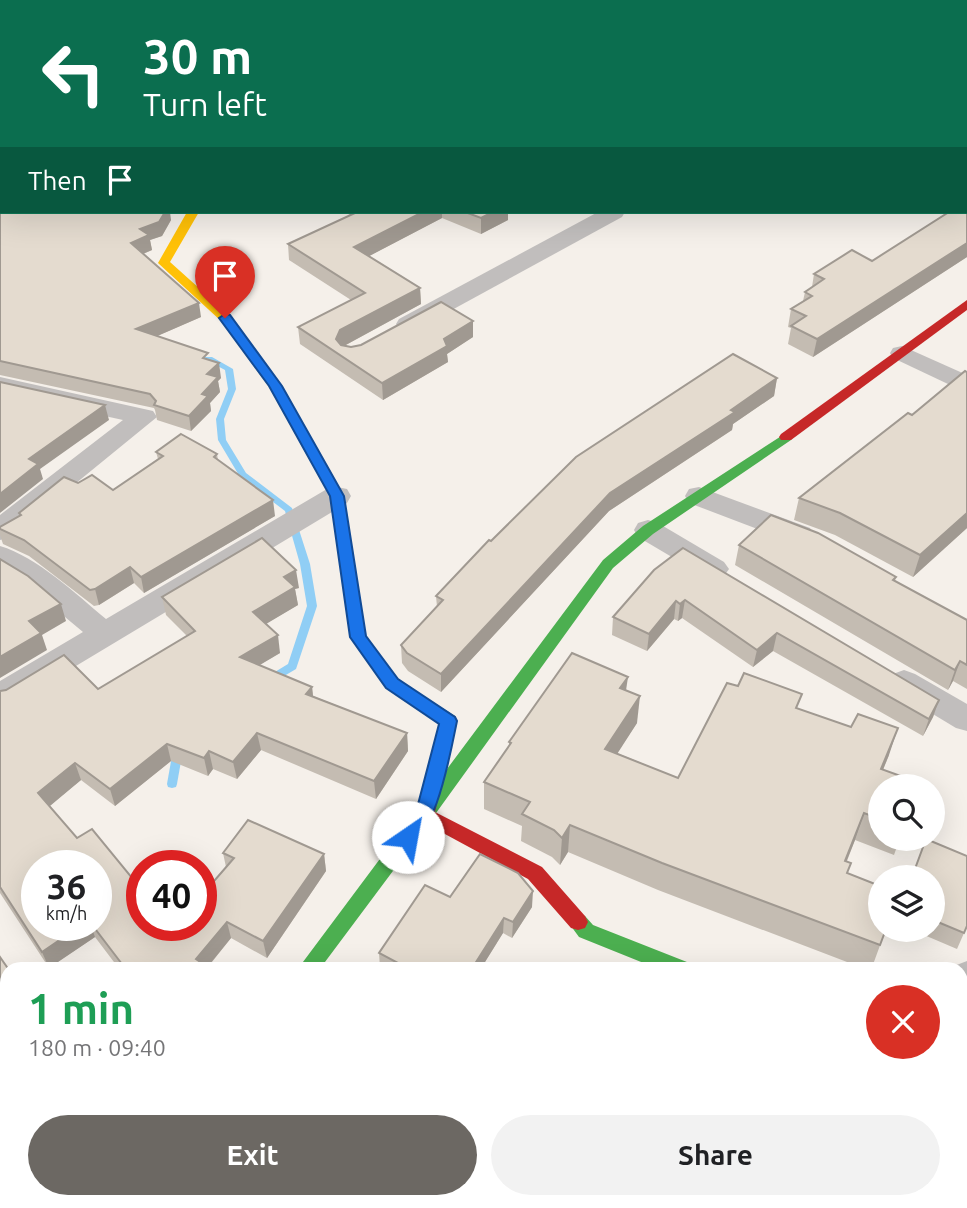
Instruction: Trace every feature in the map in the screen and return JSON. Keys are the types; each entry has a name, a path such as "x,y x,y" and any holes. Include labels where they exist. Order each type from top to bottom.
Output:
{"street":[{"path":"192,214 164,263 232,327 275,386 337,496 358,637 392,684 449,721 425,815"},
{"path":"388,335 610,214"},
{"path":"313,962 425,815 608,564 648,530 753,461 967,304"},
{"path":"902,353 967,385"},
{"path":"0,530 145,417 1,387"},
{"path":"0,696 337,496"},
{"path":"699,496 824,544"},
{"path":"648,530 743,586"},
{"path":"0,556 45,585 104,634"},
{"path":"884,670 967,719"},
{"path":"425,815 535,873 586,931 665,962"}],"building":[{"path":"0,214 164,214 159,222 140,229 149,235 131,243 199,303 136,329 208,353 203,358 219,363 207,374 218,377 202,394 208,396 189,416 154,405 156,401 150,394 0,361"},
{"path":"353,214 419,214 354,247 420,288 340,330 336,339 341,345 361,345 441,302 473,321 444,339 447,346 382,383 298,327 365,293 288,244"},
{"path":"470,214 489,214 481,218"},
{"path":"946,214 967,214 967,243 817,339 791,326 806,316 791,309 812,296 805,292 824,279 814,274 852,250 872,261"},
{"path":"733,354 777,378 731,410 735,412 610,493 441,674 407,653 401,645 443,600 436,596 489,540 491,541 576,457"},
{"path":"965,371 967,513 920,555 840,513 799,498 908,413 912,415"},
{"path":"0,382 105,405 29,459 38,464 0,494"},
{"path":"181,434 217,454 214,457 273,500 141,577 130,567 90,590 24,540 0,529 21,515 19,513 64,477 78,483 92,475 113,490 163,456 156,452"},
{"path":"771,515 818,533 896,577 893,580 967,620 967,665 960,661 955,670 739,545"},
{"path":"262,538 296,570 284,577 295,587 253,612 278,635 240,657 312,687 306,694 407,733 374,781 257,733 233,762 209,751 204,758 167,744 110,789 75,763 38,793 77,838 92,829 109,850 21,850 21,920 0,887 0,691 64,655 98,689 195,631 162,597"},
{"path":"683,548 939,700 929,719 777,633 757,650 685,600 680,604 676,601 649,634 613,617 654,570"},
{"path":"0,559 28,576 61,604 29,621 41,633 0,657"},
{"path":"572,653 628,677 620,688 640,696 605,749 678,778 727,683 738,686 744,673 802,694 796,708 851,727 858,714 898,728 881,769 895,774 868,774 868,814 864,813 845,861 851,863 847,873 868,881 868,940 662,863 570,825 562,838 554,830 522,814 530,802 484,782 511,743 509,742"},
{"path":"248,820 324,854 263,941 227,922 217,934 217,878 234,858 223,853"},
{"path":"945,847 967,856 967,926 964,933 945,925 945,865 916,865 922,851 945,851"},
{"path":"112,853 126,870 126,941 211,941 196,959 200,962 120,962 104,941 112,941"},
{"path":"480,854 518,873 533,891 513,922 504,918 476,962 396,962 379,953 425,885 450,897"},
{"path":"35,941 58,941 42,952"}],"waterway":[{"path":"199,359 209,359 229,369 232,389 220,419 222,440 243,475 289,510 305,564 312,606 292,666 269,681"},
{"path":"172,784 178,750"}],"traffic: fast":[{"path":"313,962 425,815 608,564 648,530 786,437"},
{"path":"307,443 337,496 358,637 392,684 449,721"},
{"path":"578,922 586,931 665,962"}],"traffic: slow":[{"path":"192,214 164,263 225,318 275,386 307,443"}],"traffic: jam":[{"path":"786,437 967,304"},
{"path":"449,721 425,815 535,873 578,922"}],"route":[{"path":"225,318 275,386 337,496 358,637 392,684 449,721 425,815 408,837"}]}
